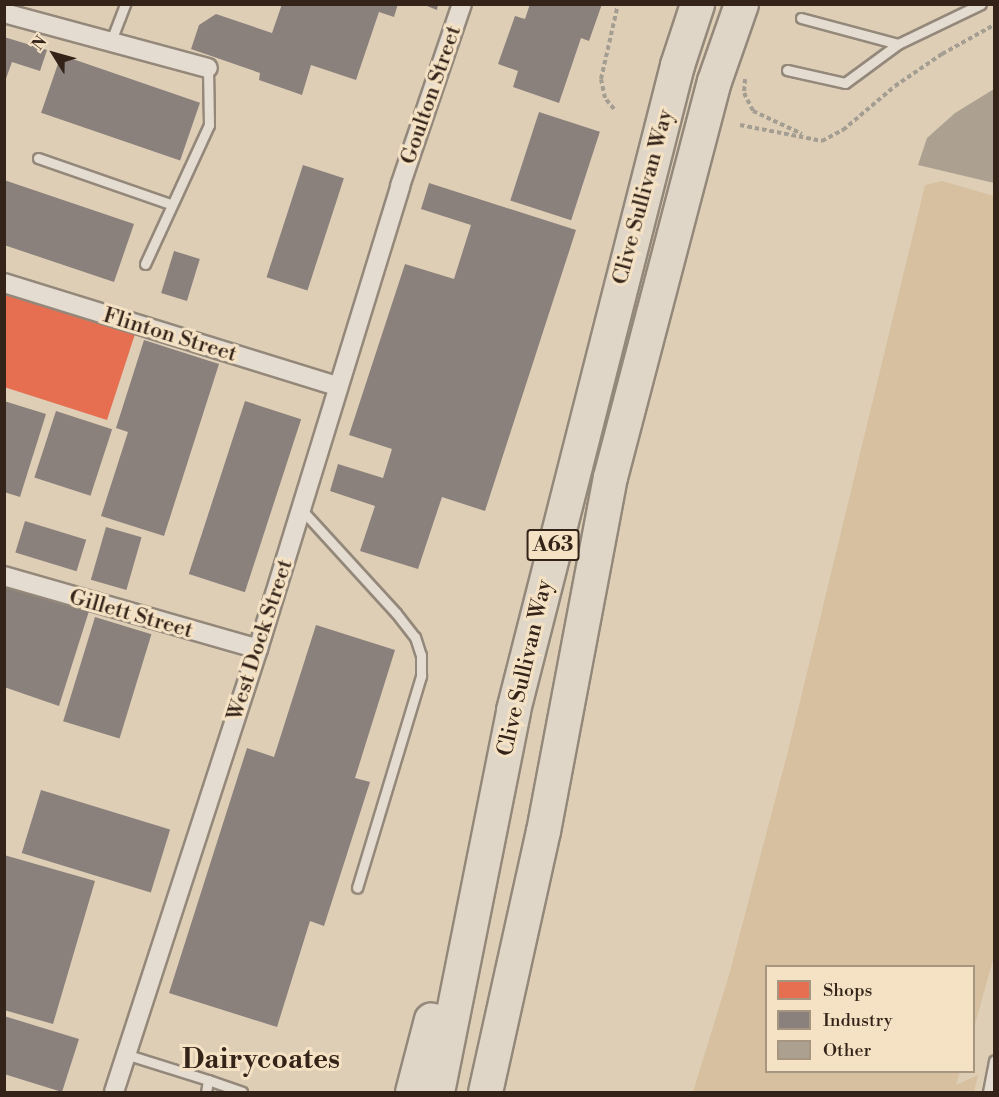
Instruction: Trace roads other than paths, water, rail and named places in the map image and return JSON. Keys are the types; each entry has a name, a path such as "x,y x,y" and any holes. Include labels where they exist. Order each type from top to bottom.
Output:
{"highway":[{"name":"Clive Sullivan Way","path":"437,1092 513,710 671,88 697,4"},
{"name":"Clive Sullivan Way","path":"485,1092 543,831 610,477 714,81 741,4"},
{"path":"412,1092 513,710"},
{"path":"505,1092 543,831"}],"street":[{"name":"Goulton Street","path":"400,186 462,4"},
{"path":"4,13 208,68"},
{"name":"West Dock Street","path":"114,1092 258,649 336,386 400,186"},
{"name":"Flinton Street","path":"4,284 336,386"},
{"name":"Gillett Street","path":"4,576 258,649"}],"lane":[{"path":"111,41 125,4"},
{"path":"787,70 845,83 898,44 981,4"},
{"path":"801,18 898,44"},
{"path":"145,264 170,204 209,125 208,68"},
{"path":"38,158 170,204"},
{"path":"301,509 396,613 415,637 421,655 421,676 357,888"},
{"path":"125,1054 242,1092"},
{"path":"988,1092 994,1061"},
{"path":"206,1092 208,1080"}],"district":[{"name":"Dairycoates","path":"261,1060"}]}
